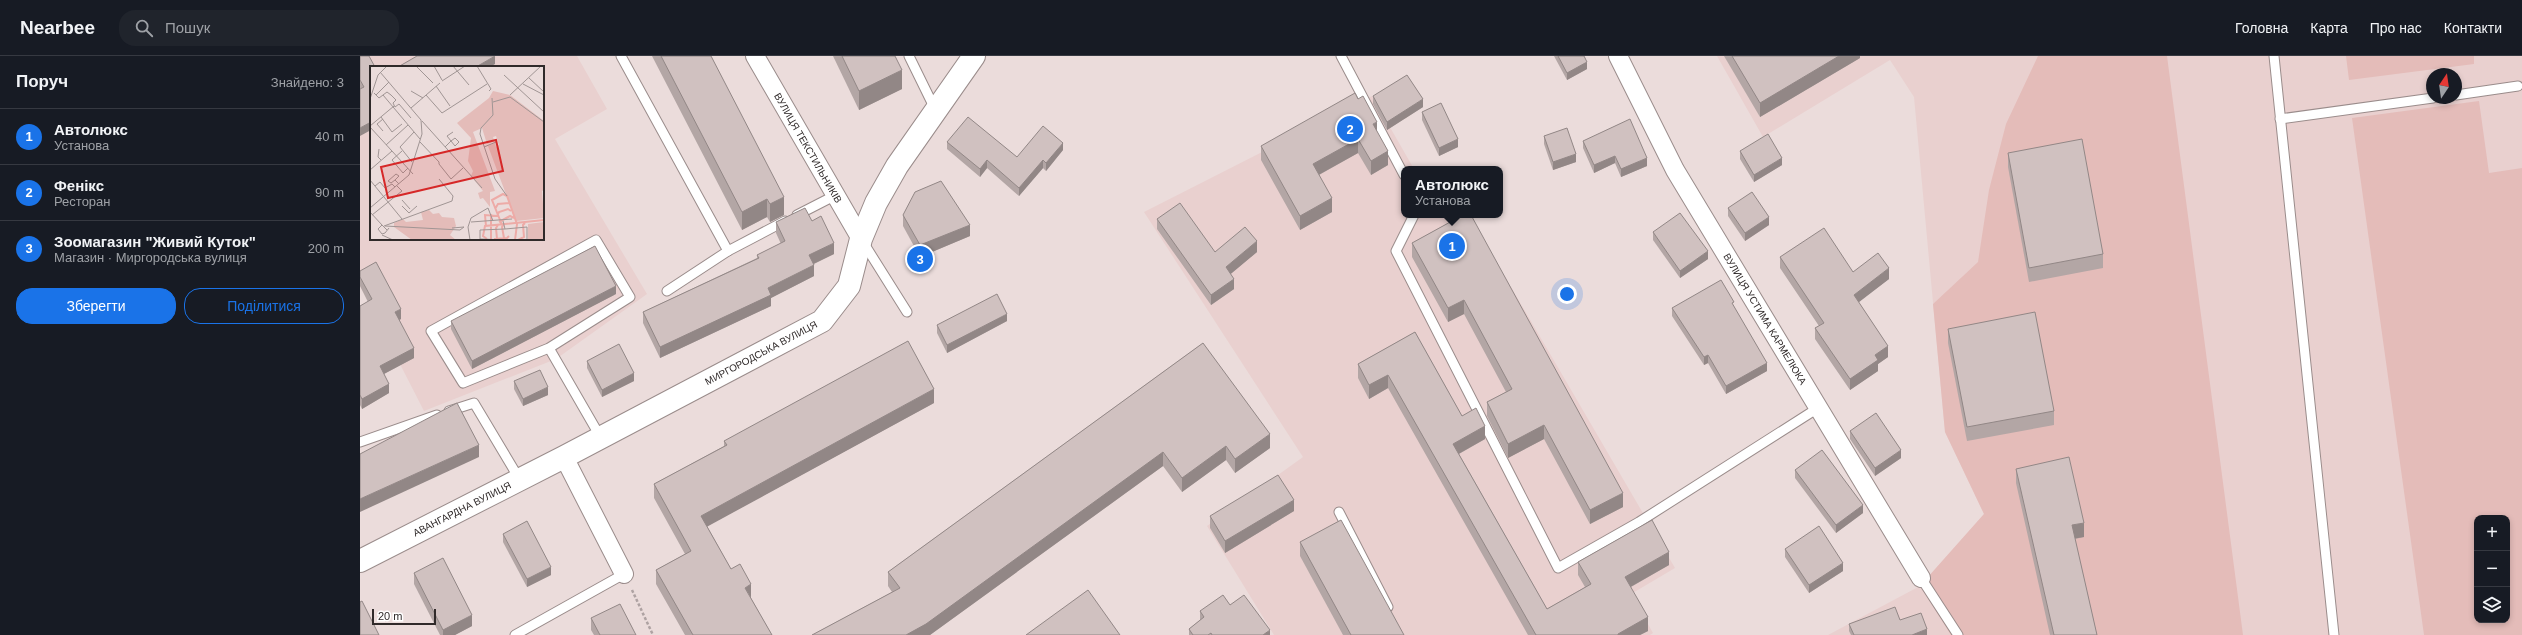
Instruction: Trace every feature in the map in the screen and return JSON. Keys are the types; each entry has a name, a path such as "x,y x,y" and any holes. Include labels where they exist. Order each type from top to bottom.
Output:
{"main road":[{"name":"МИРГОРОДСЬКА ВУЛИЦЯ","path":"564,457 822,321 849,286 862,239 876,203 897,166 974,56"},
{"name":"АВАНГАРДНА ВУЛИЦЯ","path":"360,561 564,457"}],"street":[{"name":"ВУЛИЦЯ ТЕКСТИЛЬНИКІВ","path":"755,56 862,239"},
{"name":"ВУЛИЦЯ УСТИМА КАРМЕЛЮКА","path":"1618,56 1676,170 1921,578"},
{"path":"564,457 624,574"}],"lane":[{"path":"622,56 728,251"},
{"path":"910,56 936,110"},
{"path":"1341,56 1401,169"},
{"path":"2274,56 2334,635"},
{"path":"2462,94 2518,86"},
{"path":"2280,119 2426,99"},
{"path":"667,291 728,251 836,194"},
{"path":"1412,218 1396,251 1558,568 1639,522 1818,408"},
{"path":"862,239 907,312"},
{"path":"596,240 630,297 549,348 464,383 431,331 596,240"},
{"path":"549,348 601,438"},
{"path":"360,442 474,402 520,480"},
{"path":"1339,512 1392,614"},
{"path":"515,635 624,574"},
{"path":"1921,578 1958,635"}],"path":[{"path":"624,574 653,635"}],"shaded area":[{"path":"360,56 577,56 607,109 555,139 647,294 556,359 424,411 360,286"},
{"path":"1717,56 2522,56 2522,635 1828,635 1920,586 1984,514 1945,432 1914,97 1890,60 1763,137"},
{"path":"2038,56 2167,56 2243,635 1951,635 1920,586 1984,514 1945,432 1933,304 1978,262 1989,190 2006,124"},
{"path":"2346,56 2474,56 2474,64 2443,68 2426,68 2426,70 2349,80"},
{"path":"1372,96 1412,166 1401,166 1401,218 1471,218 1675,568 1631,594 1653,633 1650,635 1274,635 1207,526 1303,457 1144,212"},
{"path":"2479,101 2489,173 2522,168 2522,635 2424,635 2352,118"}],"building":[{"path":"360,56 369,56 374,66 370,66 370,123 360,128 360,89 364,87 360,80"},
{"path":"417,56 495,56 478,66 400,66"},
{"path":"661,56 711,56 784,197 770,204 767,199 742,212"},
{"path":"842,56 895,56 902,70 859,91"},
{"path":"1558,56 1584,56 1587,62 1567,73"},
{"path":"1732,56 1839,56 1760,103"},
{"path":"1407,75 1423,99 1387,122 1373,96"},
{"path":"1355,93 1358,99 1363,96 1377,122 1373,124 1388,151 1371,161 1358,139 1313,164 1332,198 1300,216 1261,146"},
{"path":"1441,103 1458,139 1439,148 1422,112"},
{"path":"968,117 1017,157 1043,126 1063,143 1046,163 1043,160 1019,188 987,160 980,169 947,142"},
{"path":"1630,119 1647,158 1621,169 1615,156 1594,165 1583,141"},
{"path":"1567,128 1576,154 1553,162 1544,136"},
{"path":"1768,134 1782,158 1754,175 1740,151"},
{"path":"2082,139 2103,254 2029,268 2008,153"},
{"path":"941,181 970,225 920,245 903,215 915,192"},
{"path":"1752,192 1769,217 1745,233 1728,208"},
{"path":"1180,203 1215,252 1245,227 1257,241 1226,267 1234,279 1211,295 1157,219"},
{"path":"805,208 812,221 821,216 834,243 809,255 814,265 768,288 771,295 660,347 643,312 759,258 757,255 785,241 776,222"},
{"path":"1680,213 1708,251 1680,271 1653,232"},
{"path":"1458,218 1473,218 1623,493 1590,510 1544,425 1508,444 1487,402 1512,389 1464,300 1448,308 1412,243"},
{"path":"1824,228 1853,272 1878,253 1889,268 1854,295 1888,346 1875,355 1878,360 1850,379 1815,328 1824,323 1780,257"},
{"path":"595,246 616,286 472,361 451,321"},
{"path":"376,262 401,309 395,312 414,348 380,366 389,384 362,399 360,395 360,306 372,299 360,277 360,271"},
{"path":"1721,280 1734,302 1732,303 1767,363 1726,386 1708,355 1704,357 1672,308"},
{"path":"997,294 1007,314 947,345 937,325"},
{"path":"2035,312 2054,411 1967,427 1948,329"},
{"path":"1415,332 1462,416 1476,408 1485,426 1453,444 1547,609 1591,584 1578,562 1652,520 1669,552 1625,577 1648,617 1618,635 1536,635 1388,375 1369,385 1358,364"},
{"path":"908,341 934,389 701,516 731,569 740,564 751,584 745,588 772,635 693,635 656,570 691,551 654,484 727,445 724,441"},
{"path":"1203,343 1270,434 1235,459 1226,446 1182,478 1163,452 926,624 906,635 812,635 900,588 888,572"},
{"path":"619,344 634,373 602,390 587,361"},
{"path":"540,370 548,387 523,399 514,381"},
{"path":"457,403 479,445 360,499 360,454"},
{"path":"1876,413 1901,450 1875,468 1850,431"},
{"path":"1822,450 1863,505 1836,525 1795,470"},
{"path":"2069,457 2084,523 2072,525 2097,635 2054,635 2016,469"},
{"path":"1278,475 1294,500 1225,541 1210,516"},
{"path":"1341,520 1404,635 1351,635 1300,542"},
{"path":"527,521 551,567 527,579 503,534"},
{"path":"1819,526 1843,563 1809,585 1785,549"},
{"path":"443,558 472,615 443,630 414,573"},
{"path":"1088,590 1120,635 1026,635"},
{"path":"1223,595 1230,605 1244,595 1270,630 1263,635 1212,635 1211,633 1208,635 1193,635 1189,629 1204,617 1200,611"},
{"path":"362,601 379,635 360,635 360,602"},
{"path":"620,604 636,635 600,635 591,618"},
{"path":"1895,607 1900,620 1921,613 1927,629 1912,635 1854,635 1849,624"}],"place":[{"name":"Фенікс","path":"1350,129"},
{"name":"Автолюкс","path":"1452,246"},
{"name":"Зоомагазин \"Живий Куток\"","path":"920,259"}]}
